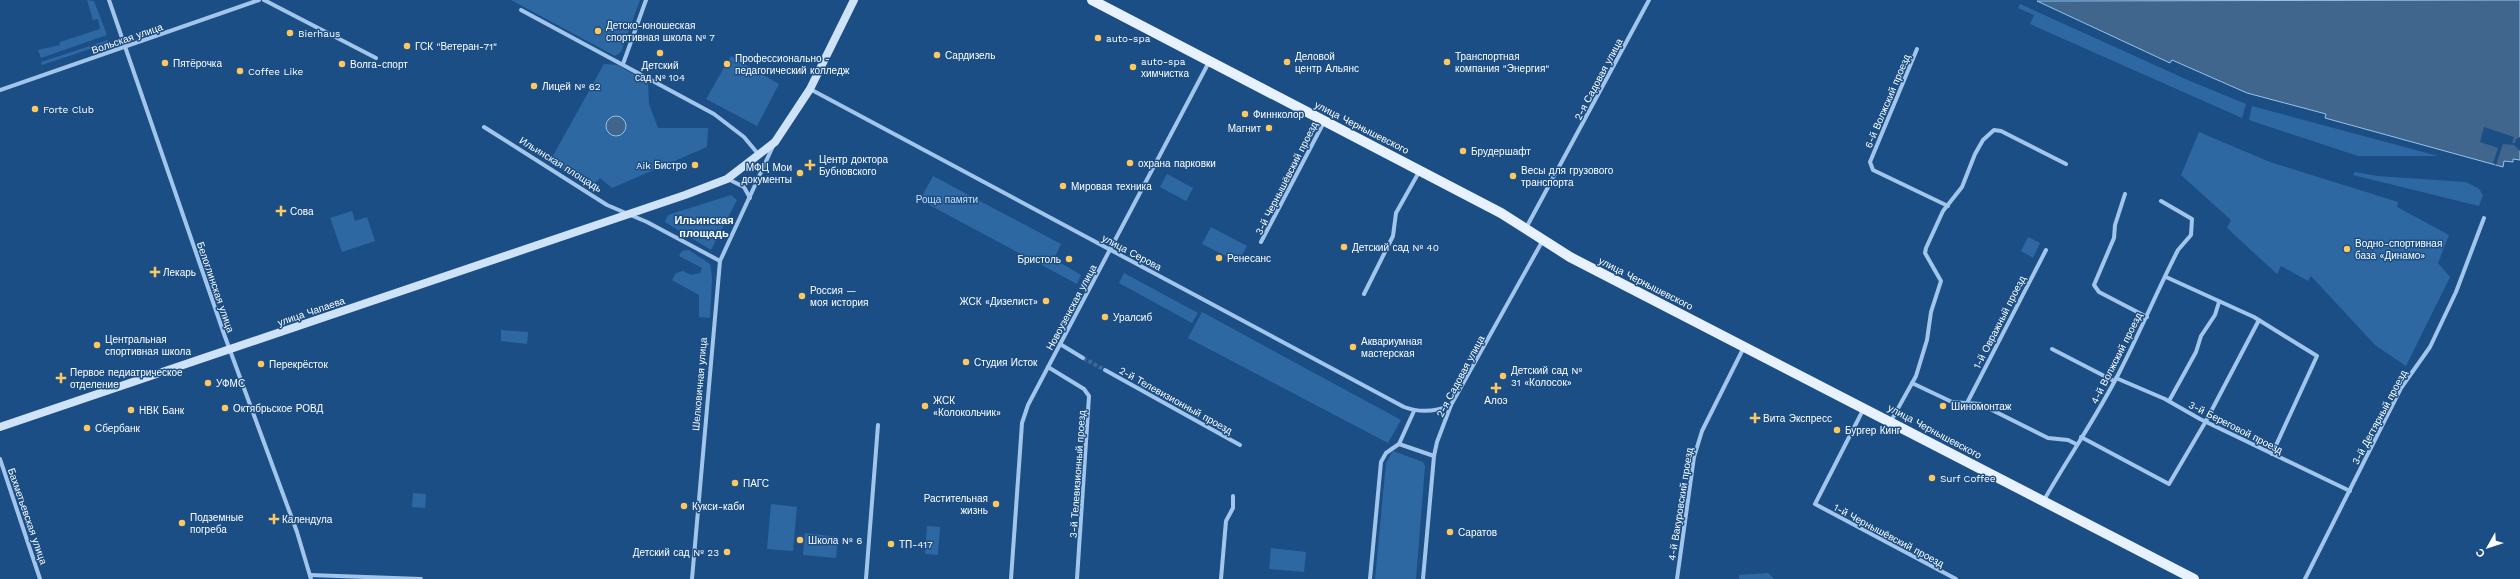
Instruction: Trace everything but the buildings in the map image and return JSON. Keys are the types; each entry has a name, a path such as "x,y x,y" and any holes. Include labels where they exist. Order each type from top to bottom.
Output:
{"main road":[{"name":"улица Чернышевского","path":"1092,0 1209,62 1420,170 1526,228 1570,257 1891,421 2194,579"}],"street":[{"name":"Белоглинская улица","path":"109,0 229,349 297,532 311,577"},
{"name":"Вольская улица","path":"0,90 126,48 258,0"},
{"path":"264,0 376,58"},
{"path":"623,64 646,0"},
{"name":"Шелковичная улица","path":"692,579 720,261 775,142 810,89 854,0"},
{"name":"2-я Садовая улица","path":"1526,228 1649,0"},
{"path":"521,10 714,114 744,137 759,155"},
{"name":"6-й Волжский проезд","path":"1917,49 1870,162 1873,170 1948,206"},
{"name":"Новоузенская улица","path":"1011,579 1022,423 1028,405 1209,62"},
{"name":"улица Серова","path":"810,89 1414,411"},
{"name":"3-й Чернышёвский проезд","path":"1261,242 1324,121"},
{"name":"Ильинская площадь","path":"484,127 607,205 629,214 720,261"},
{"path":"1891,421 1912,383 1927,340 1931,312 1941,282 1938,272 1925,253 1926,248 1948,206 1962,187 1975,154 1983,140 1994,130 2001,131 2066,164"},
{"path":"629,214 727,179 775,142"},
{"path":"1364,294 1393,236 1396,213 1420,170"},
{"path":"727,179 744,187 750,198"},
{"path":"2125,194 2115,225 2114,238 2094,285 2099,292 2146,317"},
{"name":"4-й Волжский проезд","path":"2043,501 2076,444 2089,429 2166,277 2178,250 2191,235 2192,219 2161,201"},
{"name":"улица Чапаева","path":"0,427 629,214"},
{"name":"3-й Дегтярный проезд","path":"2305,579 2401,388 2430,346 2456,292 2484,218"},
{"name":"2-я Садовая улица","path":"1423,579 1434,456 1437,442 1451,405 1544,239"},
{"name":"1-й Овражный проезд","path":"1967,403 2046,250"},
{"path":"2166,277 2218,302 2225,302 2259,320 2317,356 2272,454"},
{"path":"2169,401 2196,352 2201,336 2215,315 2218,302"},
{"path":"2081,437 2169,484 2206,421 2259,320"},
{"path":"1060,344 1084,358"},
{"name":"4-й Вакуровский проезд","path":"1677,579 1694,457 1702,431 1744,346"},
{"name":"3-й Береговой проезд","path":"2052,349 2115,379 2169,401 2272,454 2350,491"},
{"name":"3-й Телевизионный проезд","path":"1048,367 1084,389 1090,396 1077,579"},
{"name":"2-й Телевизионный проезд","path":"1105,370 1240,445"},
{"path":"1912,383 1952,402 1980,404 2048,438 2068,440 2076,444"},
{"path":"1370,579 1381,462 1386,453 1399,444 1414,411 1440,410 1451,405"},
{"name":"1-й Чернышёвский проезд","path":"1864,408 1815,504 1956,579"},
{"path":"866,579 878,425"},
{"path":"1399,444 1434,456"},
{"name":"Бахметьевская улица","path":"0,459 40,579"},
{"path":"1221,579 1226,521 1233,508 1233,496"},
{"path":"311,577 420,579"}],"green space":[{"path":"87,0 94,1 107,35 41,58 38,50 60,45 60,42 100,29 98,19 93,20"},
{"name":"Детско-юношеская спортивная школа № 7","path":"511,0 640,0 621,52 615,56"},
{"path":"2020,4 2190,81 2246,104 2242,118 2030,24 2034,15 2018,8"},
{"path":"108,40 108,43 42,65 41,62"},
{"path":"731,56 779,84 757,126 706,99"},
{"path":"604,64 617,65 648,82 649,104 658,128 708,128 707,147 612,188 600,178 591,187 550,161"},
{"path":"2252,106 2438,156 2358,156 2249,120"},
{"name":"Водно-спортивная база «Динамо»","path":"2199,132 2270,162 2398,202 2397,207 2449,235 2438,263 2450,277 2406,366 2375,345 2311,276 2308,281 2281,266 2277,274 2227,228 2231,220 2181,175"},
{"path":"2355,172 2377,176 2466,182 2479,189 2483,195 2479,206 2353,175"},
{"path":"1167,174 1193,188 1186,201 1160,187"},
{"name":"Роща памяти","path":"933,176 1061,244 1054,259 1081,275 1077,284 920,200"},
{"path":"731,195 737,200 711,250 665,222 668,215"},
{"path":"352,211 355,221 367,217 375,241 342,252 330,218"},
{"path":"1211,227 1247,246 1238,262 1202,244"},
{"path":"2028,237 2040,243 2033,258 2021,251"},
{"path":"689,250 710,264 712,278 710,318 699,317 699,295 672,280 676,273 683,271 691,275 700,273 702,268 679,256 682,251"},
{"path":"1124,273 1198,313 1192,323 1119,283"},
{"path":"1202,312 1401,420 1388,443 1188,338"},
{"path":"501,330 528,332 527,344 501,341"},
{"path":"1393,451 1423,462 1425,466 1416,579 1375,579 1386,463"},
{"path":"413,493 426,494 425,508 412,507"},
{"path":"771,504 797,507 793,551 767,549"},
{"path":"927,526 940,527 938,555 925,554"},
{"path":"805,533 838,537 836,558 803,555"},
{"path":"1271,548 1306,552 1304,572 1269,569"},
{"path":"1768,573 1774,579 1739,579 1739,575"}],"shaded area":[{"path":"2520,0 2520,160 2513,159 2513,162 2504,161 2503,167 2325,118 2326,114 2247,93 2172,60 2170,63 2037,1"},
{"path":"616,116 623,119 626,126 623,133 616,136 609,133 606,126 609,119"}],"pier":[{"path":"2484,127 2514,137 2512,143 2515,143 2516,139 2520,137 2520,151 2514,145 2503,144 2496,165 2493,163 2498,148 2480,142"}],"tunnel":[{"path":"1083,358 1105,370"}],"place":[{"name":"Детско-юношеская спортивная школа № 7","path":"598,31"},
{"name":"Bierhaus","path":"290,33"},
{"name":"auto-spa","path":"1098,38"},
{"name":"ГСК \"Ветеран-71\"","path":"407,46"},
{"name":"Детский сад № 104","path":"660,53"},
{"name":"Сардизель","path":"937,55"},
{"name":"Деловой центр Альянс","path":"1287,62"},
{"name":"Транспортная компания \"Энергия\"","path":"1447,62"},
{"name":"Пятёрочка","path":"165,63"},
{"name":"Волга-спорт","path":"342,64"},
{"name":"Профессионально - педагогический колледж","path":"727,64"},
{"name":"auto-spa химчистка","path":"1133,67"},
{"name":"Coffee Like","path":"240,71"},
{"name":"Лицей № 62","path":"534,86"},
{"name":"Forte Club","path":"35,109"},
{"name":"Финнколор","path":"1245,114"},
{"name":"Магнит","path":"1269,128"},
{"name":"Брудершафт","path":"1463,151"},
{"name":"охрана парковки","path":"1130,163"},
{"name":"Aik Бистро","path":"695,165"},
{"name":"Центр доктора Бубновского","path":"810,165"},
{"name":"МФЦ Мои документы","path":"800,173"},
{"name":"Весы для грузового транспорта","path":"1513,176"},
{"name":"Мировая техника","path":"1063,186"},
{"name":"Сова","path":"281,211"},
{"name":"Детский сад № 40","path":"1344,247"},
{"name":"Водно-спортивная база «Динамо»","path":"2347,249"},
{"name":"Ренесанс","path":"1219,258"},
{"name":"Бристоль","path":"1069,259"},
{"name":"Лекарь","path":"155,272"},
{"name":"Россия — моя история","path":"802,296"},
{"name":"ЖСК «Дизелист»","path":"1046,301"},
{"name":"Уралсиб","path":"1105,317"},
{"name":"Центральная спортивная школа","path":"97,345"},
{"name":"Аквариумная мастерская","path":"1353,347"},
{"name":"Студия Исток","path":"966,362"},
{"name":"Перекрёсток","path":"261,364"},
{"name":"Детский сад № 31 «Колосок»","path":"1503,376"},
{"name":"Первое педиатрическое отделение","path":"61,378"},
{"name":"УФМС","path":"208,383"},
{"name":"Алоэ","path":"1496,388"},
{"name":"ЖСК «Колокольчик»","path":"925,406"},
{"name":"Шиномонтаж","path":"1943,406"},
{"name":"Октябрьское РОВД","path":"225,408"},
{"name":"НВК Банк","path":"131,410"},
{"name":"Вита Экспресс","path":"1755,418"},
{"name":"Сбербанк","path":"87,428"},
{"name":"Бургер Кинг","path":"1837,430"},
{"name":"Surf Coffee","path":"1932,478"},
{"name":"ПАГС","path":"735,483"},
{"name":"Растительная жизнь","path":"996,504"},
{"name":"Кукси-каби","path":"684,506"},
{"name":"Календула","path":"274,519"},
{"name":"Подземные погреба","path":"182,523"},
{"name":"Саратов","path":"1450,532"},
{"name":"Школа № 6","path":"800,540"},
{"name":"ТП-417","path":"891,544"},
{"name":"Детский сад № 23","path":"727,552"}],"district":[{"name":"Ильинская площадь","path":"704,226"}]}
